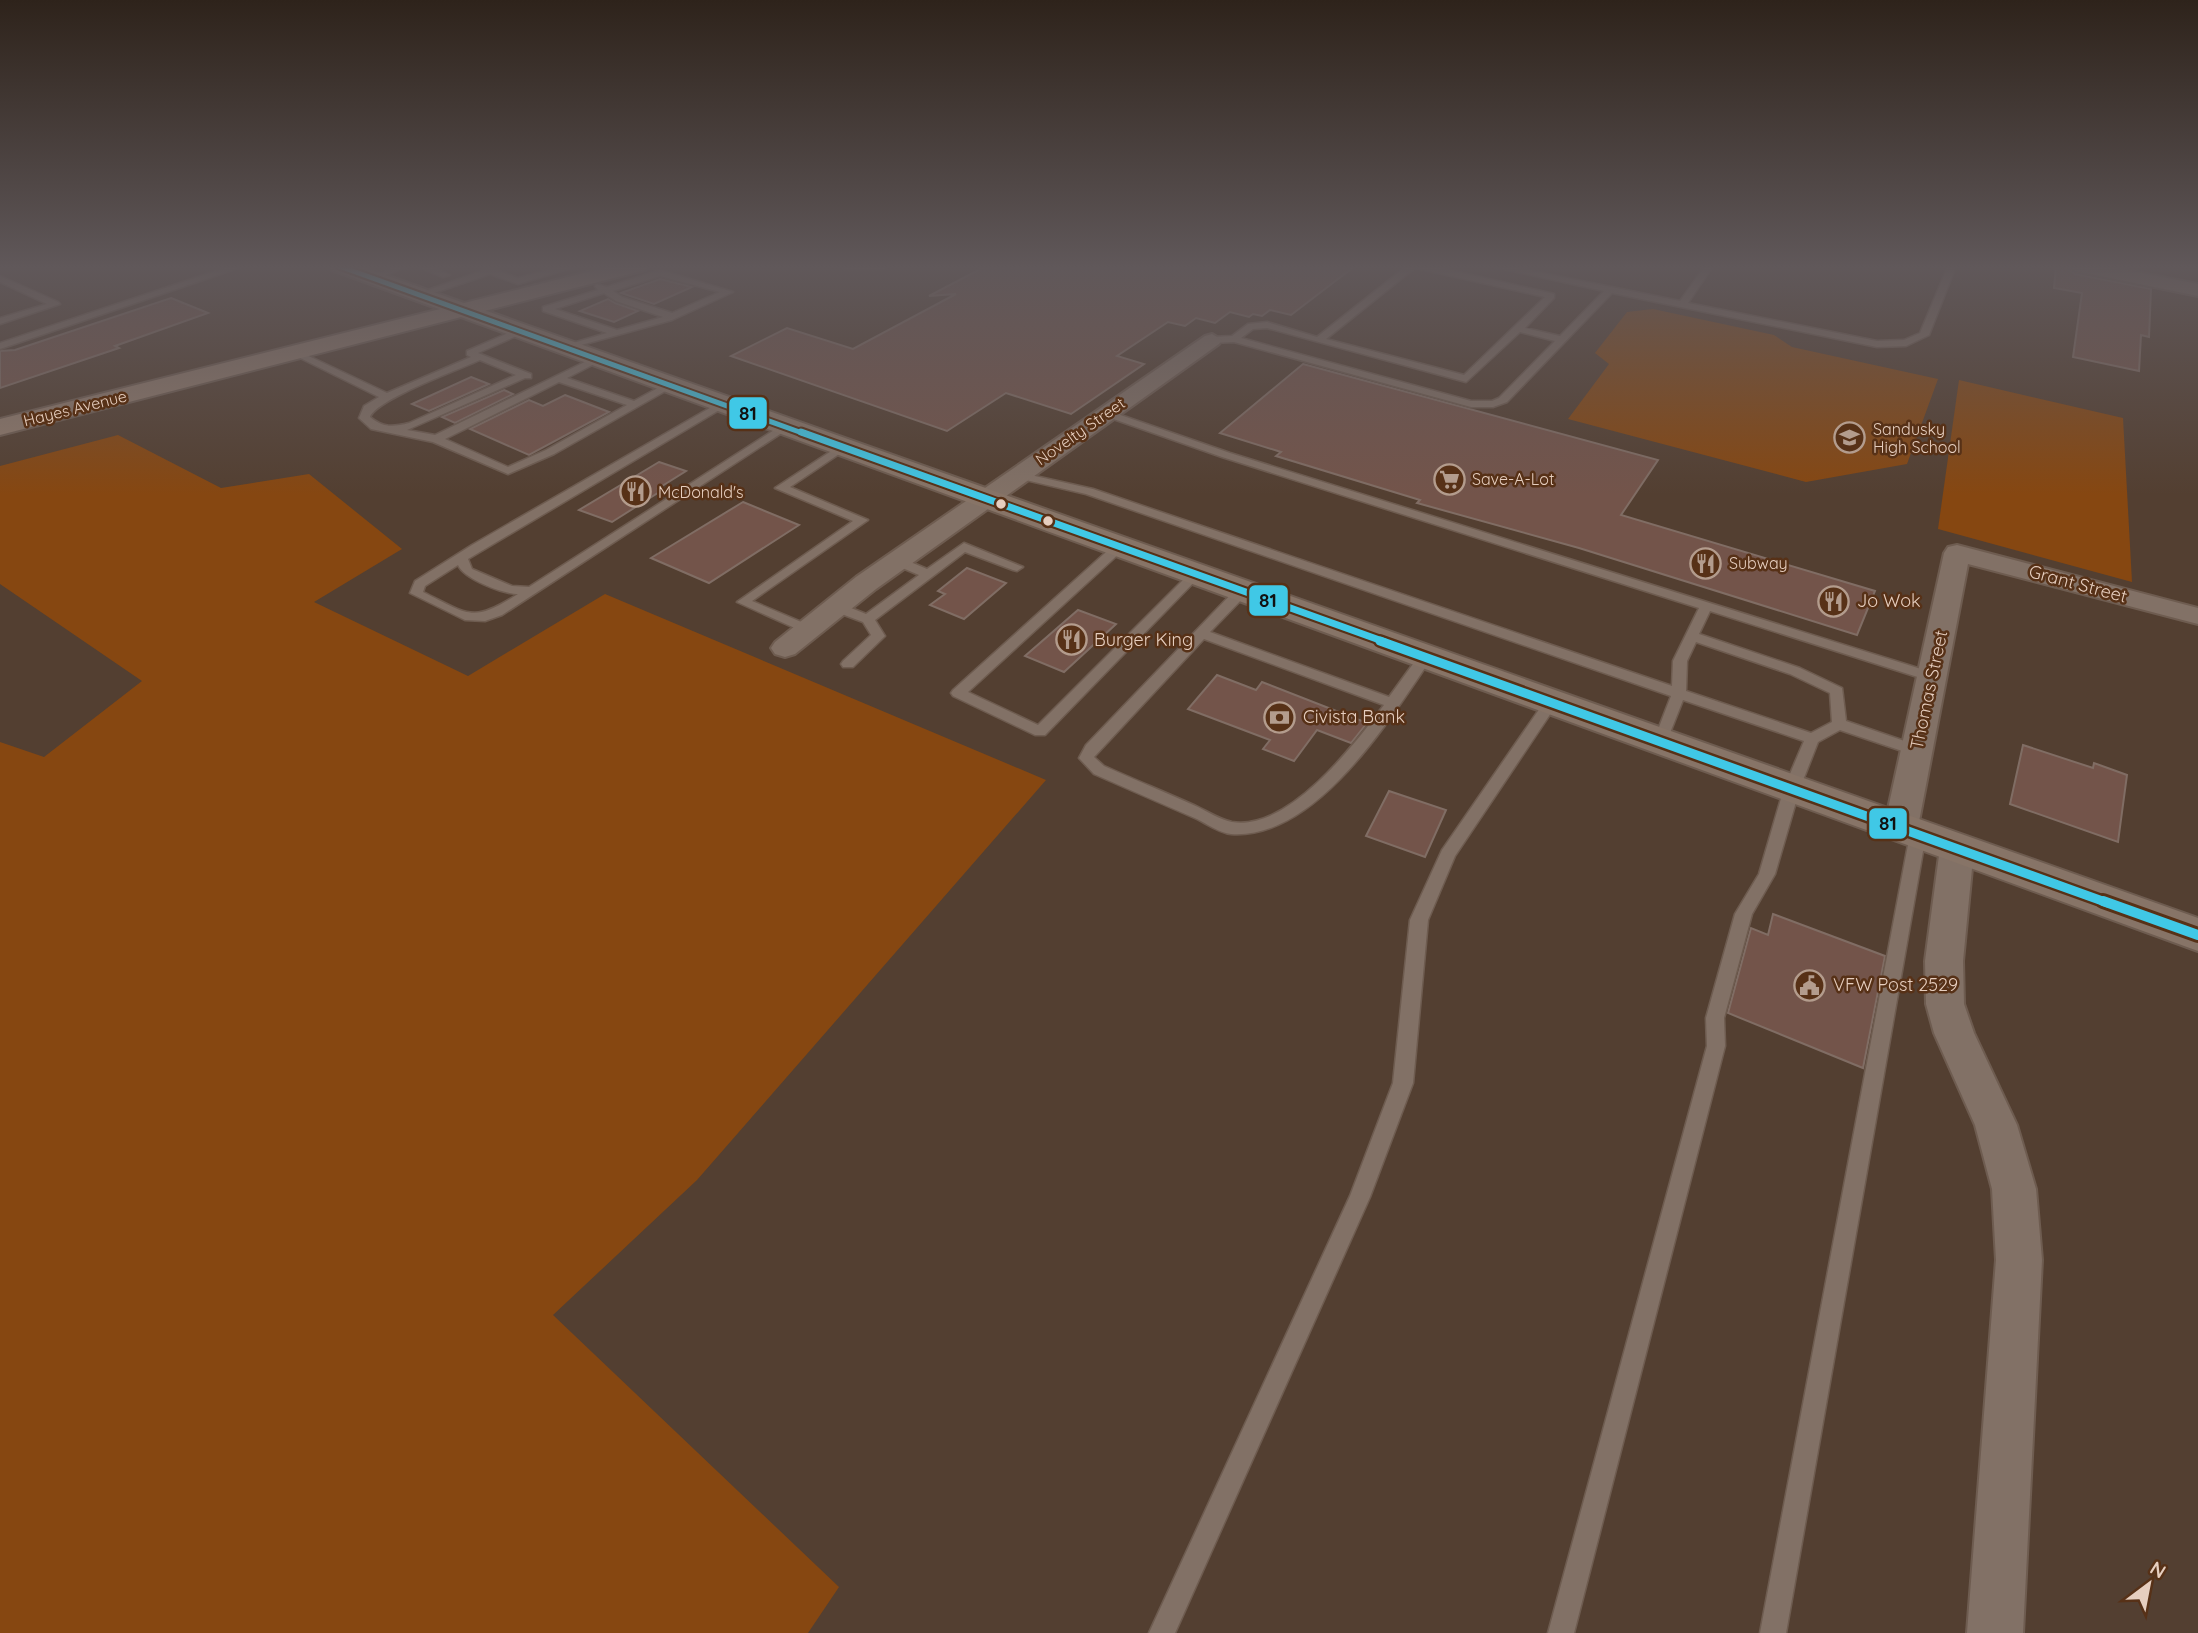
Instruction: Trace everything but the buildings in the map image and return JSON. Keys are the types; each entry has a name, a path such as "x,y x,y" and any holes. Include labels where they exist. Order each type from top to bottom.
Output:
{"main road":[{"name":"Hayes Avenue","path":"0,427 338,342"},
{"path":"535,342 563,363 597,359 2198,935"}],"street":[{"name":"Novelty Street","path":"785,648 897,561 1017,475 1106,413 1218,342"},
{"name":"Grant Street","path":"1957,553 2198,616"},
{"name":"Thomas Street","path":"1957,553 1917,751 1944,961 1945,1004 1954,1033 1996,1125 2014,1189 2019,1260 1995,1633"}],"lane":[{"path":"496,342 470,354 548,384"},
{"path":"436,439 548,384 563,363 599,342"},
{"path":"1235,342 1471,404 1493,404 1503,400 1556,342"},
{"path":"1327,342 1466,379 1504,342"},
{"path":"1864,342 1877,345 1908,342"},
{"path":"295,353 387,397"},
{"path":"479,357 387,397 368,408 364,418 375,427 436,439 508,471 550,452 671,386"},
{"path":"563,363 636,405"},
{"path":"391,431 413,425 524,374"},
{"path":"722,404 461,558 420,584 416,593 474,621 490,618 786,427"},
{"path":"1106,413 1226,455 1932,677"},
{"path":"808,630 743,601 862,520 781,488 844,448"},
{"path":"1017,475 1089,491 1812,738"},
{"path":"868,619 964,547 1017,568"},
{"path":"1119,547 958,692 1040,732 1196,574"},
{"path":"461,558 467,571 510,590 532,591"},
{"path":"897,561 928,574"},
{"path":"1242,591 1091,749 1086,758 1099,770 1231,828 1252,830 1303,804 1342,771 1426,656"},
{"path":"1661,740 1679,693 1680,661 1706,606"},
{"path":"836,607 868,619 878,636 848,664"},
{"path":"1201,634 1391,704"},
{"path":"1692,636 1795,671 1837,691 1839,724"},
{"path":"1162,1633 1360,1197 1403,1083 1419,920 1448,854 1552,701"},
{"path":"1561,1633 1716,1046 1715,1018 1744,914 1767,874 1792,788 1812,738 1839,724 1917,751"},
{"path":"1773,1633 1926,836"}],"shaded area":[{"path":"1603,342 1785,342 1792,347 1938,379 1907,464 1806,482 1568,419 1609,364 1595,353"},
{"path":"1959,380 2123,418 2132,582 1938,529"},
{"path":"118,435 221,488 309,474 402,549 314,602 468,676 605,594 1046,780 697,1180 553,1315 839,1587 808,1633 0,1633 0,742 44,757 142,681 0,584 0,466"}],"transit line":[{"name":"81","path":"551,342 2198,935"}],"place":[{"name":"Sandusky High School","path":"1850,438"},
{"name":"Save-A-Lot","path":"1449,479"},
{"name":"McDonald's","path":"635,492"},
{"name":"Subway","path":"1706,563"},
{"name":"Jo Wok","path":"1834,601"},
{"name":"Burger King","path":"1071,640"},
{"name":"Civista Bank","path":"1280,717"},
{"name":"VFW Post 2529","path":"1810,985"}]}
